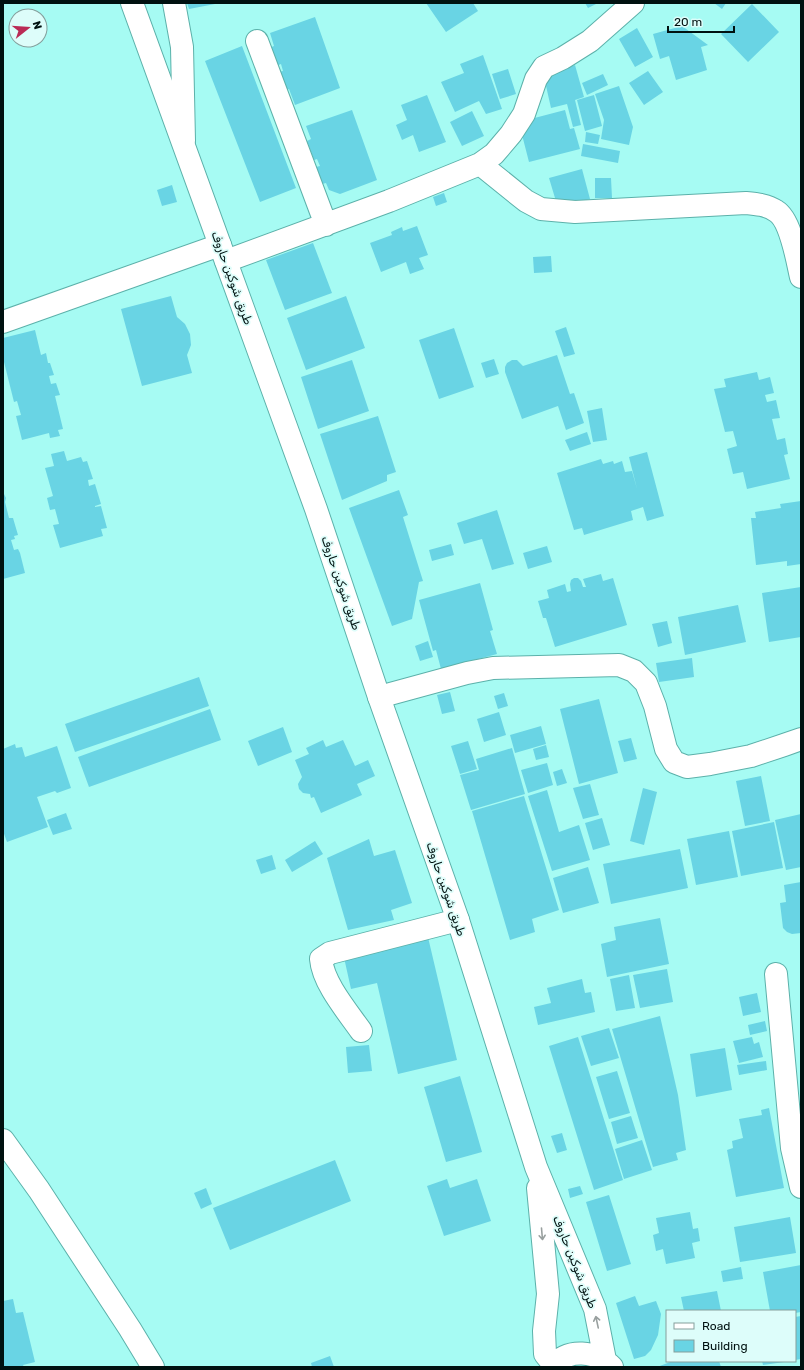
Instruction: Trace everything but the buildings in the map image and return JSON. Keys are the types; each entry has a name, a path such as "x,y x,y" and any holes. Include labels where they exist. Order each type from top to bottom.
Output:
{"street":[{"name":"طريق شوكين حاروف","path":"132,3 316,509 379,697 458,920 536,1167 595,1309 609,1364"},
{"path":"174,3 182,47 184,144"},
{"path":"3,322 223,253 326,225 446,179 480,164 494,154 511,134 524,114 536,79 544,67 563,58 590,41 633,3"},
{"path":"257,41 326,225"},
{"path":"480,164 526,201 541,209 575,212 746,202 764,205 778,211 786,223 793,241 801,277"},
{"path":"379,697 492,668 620,664 634,671 646,683 655,706 666,749 674,762 687,767 710,764 751,756 784,746 801,738"},
{"path":"361,1031 326,979 322,968 321,959 330,953 458,920"},
{"path":"776,974 792,1148 801,1187"},
{"path":"3,1140 39,1190 130,1329 153,1367"},
{"name":"طريق شوكين حاروف","path":"536,1167 548,1294 544,1331 545,1354 553,1366"},
{"path":"553,1366 565,1356 579,1353 593,1354 609,1364"}]}
